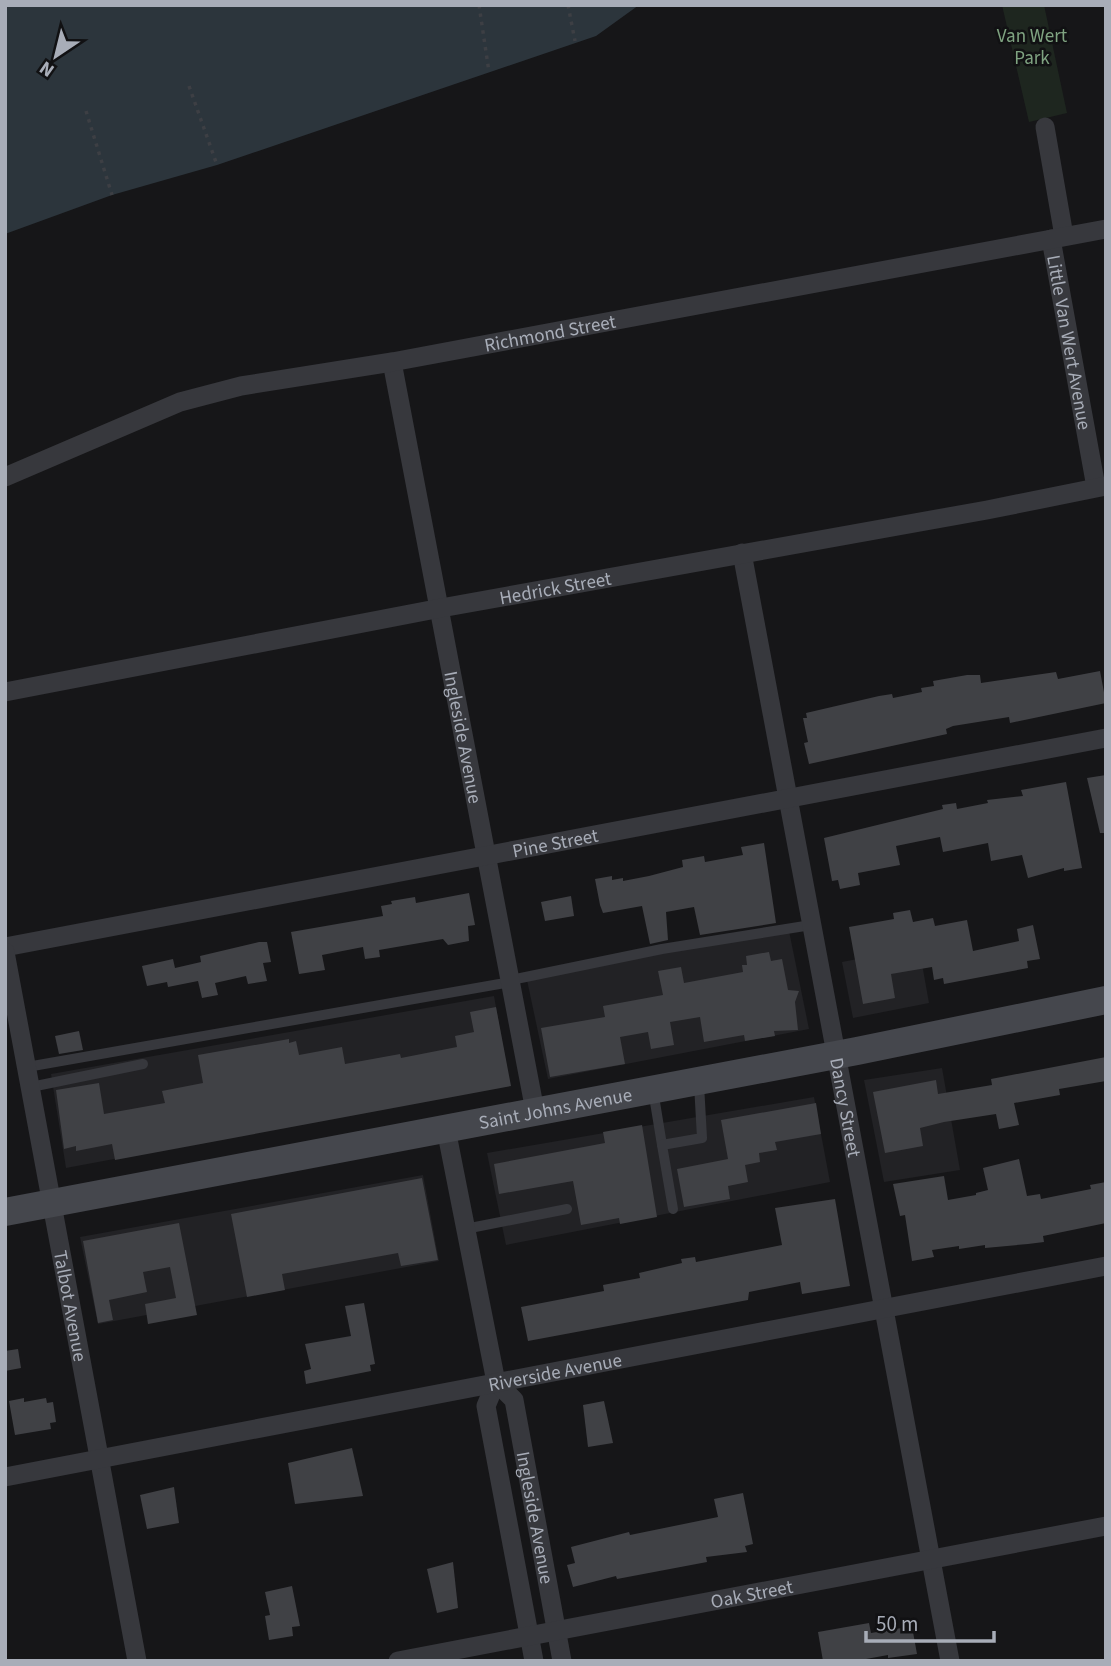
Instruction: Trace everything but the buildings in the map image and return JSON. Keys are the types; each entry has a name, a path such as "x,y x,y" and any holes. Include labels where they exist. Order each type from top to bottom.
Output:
{"main road":[{"name":"Saint Johns Avenue","path":"5,1212 1106,1000"}],"street":[{"name":"Little Van Wert Avenue","path":"1045,127 1058,237 1101,487"},
{"name":"Richmond Street","path":"5,477 180,402 241,386 392,362 1106,229"},
{"name":"Ingleside Avenue","path":"392,362 535,1111"},
{"name":"Hedrick Street","path":"5,692 440,608 1101,487"},
{"name":"Dancy Street","path":"742,553 950,1661"},
{"name":"Pine Street","path":"5,950 487,855 1106,738"},
{"name":"Talbot Avenue","path":"5,950 137,1661"},
{"name":"Ingleside Avenue","path":"446,1129 496,1382 514,1400 562,1661"},
{"name":"Riverside Avenue","path":"5,1476 1106,1266"},
{"name":"Ingleside Avenue","path":"496,1382 486,1406 534,1661"},
{"name":"Oak Street","path":"398,1661 557,1633 930,1557 1106,1527"}],"lane":[{"path":"27,1067 511,981 662,949 811,925"},
{"path":"31,1087 143,1065"},
{"path":"662,1145 702,1138 699,1080"},
{"path":"652,1089 673,1209"},
{"path":"465,1229 567,1209"}],"path":[{"path":"479,5 489,72"},
{"path":"568,5 576,41"},
{"path":"189,86 216,164"},
{"path":"86,111 112,195"}],"shaded area":[{"path":"5,5 639,5 596,36 217,165 112,195 5,234"},
{"path":"788,926 809,1029 548,1079 527,980"},
{"path":"919,947 929,1003 853,1018 842,962"},
{"path":"494,996 510,1085 66,1168 51,1074"},
{"path":"942,1068 960,1170 884,1182 864,1080"},
{"path":"814,1097 830,1182 506,1245 487,1153"},
{"path":"423,1175 439,1261 98,1324 80,1237"}],"green space":[{"name":"Van Wert Park","path":"1002,5 1044,5 1067,113 1029,122"}]}
